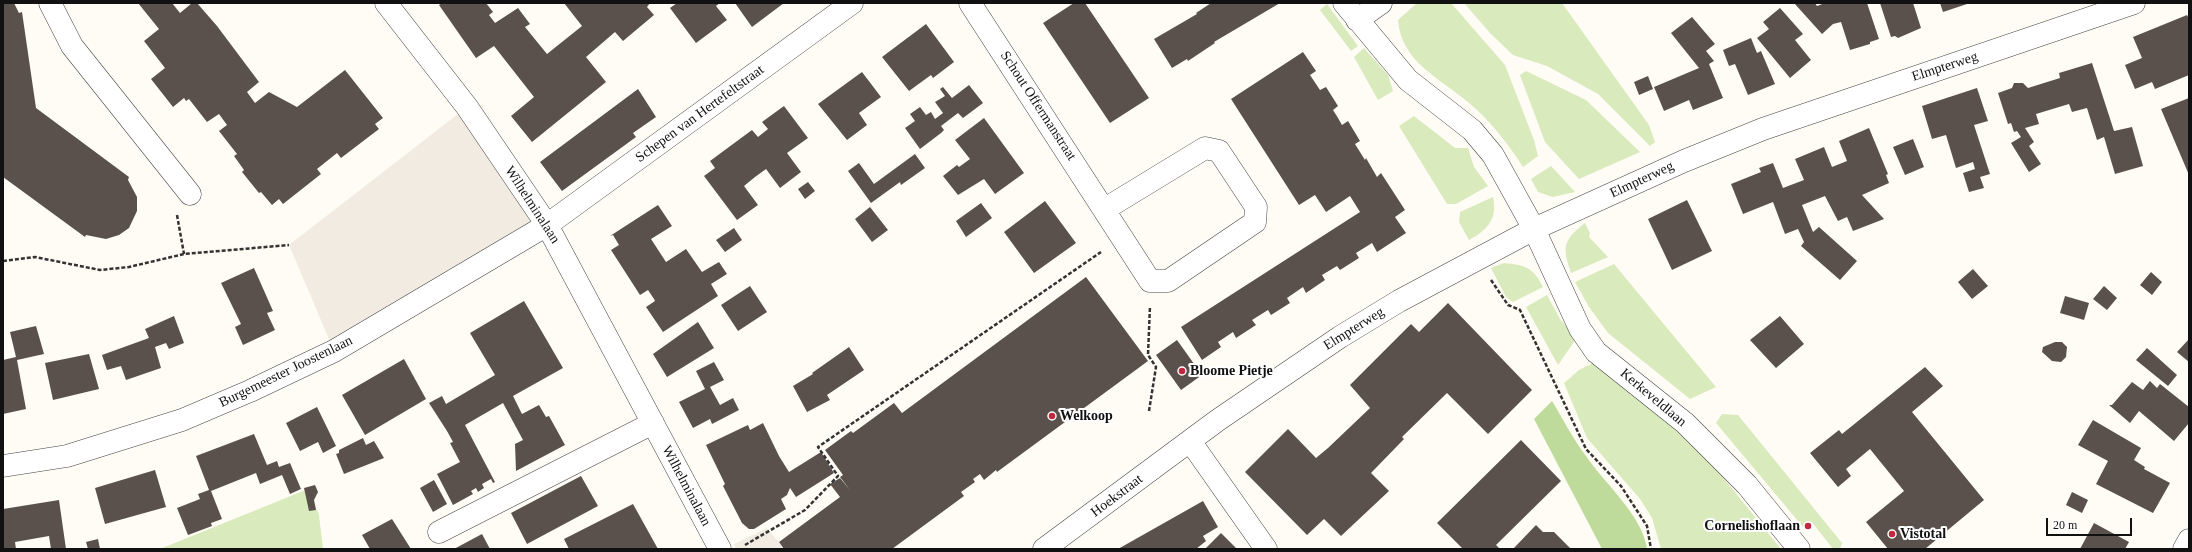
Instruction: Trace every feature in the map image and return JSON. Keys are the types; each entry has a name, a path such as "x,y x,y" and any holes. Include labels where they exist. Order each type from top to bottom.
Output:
{"street":[{"path":"50,3 72,46 190,194"},
{"name":"Wilhelminalaan","path":"386,3 467,107 547,225 720,549"},
{"name":"Schepen van Hertefeltstraat","path":"547,225 852,3"},
{"name":"Schout Offermanstraat","path":"970,3 1105,209 1150,281"},
{"name":"Kerkeveldlaan","path":"1344,3 1408,80 1472,130 1492,155 1534,229 1580,329 1596,352 1685,424 1747,485 1799,549"},
{"path":"1357,20 1381,3"},
{"name":"Elmpterweg","path":"1190,441 1340,337 1399,301 1534,229 1684,161 1763,128 2093,10 2134,3"},
{"path":"1105,209 1205,148 1219,152 1256,208 1255,222 1168,281 1150,281"},
{"name":"Burgemeester Joostenlaan","path":"3,466 68,456 182,420 250,391 334,351 547,225"},
{"path":"438,532 653,423"},
{"path":"1190,441 1266,549"},
{"name":"Hoekstraat","path":"1044,549 1190,441"},
{"path":"2184,549 2189,540"}],"path":[{"path":"184,254 176,209 190,194"},
{"path":"738,549 805,510 838,476 818,447 1123,237"},
{"path":"3,261 35,257 100,270 129,267 184,254 289,245"},
{"path":"1477,259 1508,305 1520,310 1586,449 1621,486 1629,497 1647,526 1651,549"},
{"path":"1150,281 1148,355 1156,367 1150,411"}],"green space":[{"path":"1417,3 1451,3 1505,65 1534,140 1538,156 1523,167 1505,141 1484,117 1458,94 1424,68 1406,47 1401,35 1398,20"},
{"path":"1464,3 1562,3 1649,125 1655,142 1650,146 1598,94 1547,66 1513,55 1490,33"},
{"path":"1327,4 1358,46 1351,51 1320,10"},
{"path":"1364,48 1388,75 1393,91 1378,100 1354,57"},
{"path":"1526,71 1586,100 1640,152 1579,179 1545,142 1520,75"},
{"path":"1414,116 1455,148 1468,148 1474,167 1488,186 1456,204 1447,204 1399,126"},
{"path":"1551,166 1575,192 1553,197 1538,192 1531,179"},
{"path":"1493,197 1494,211 1490,223 1486,228 1469,240 1459,222 1460,212"},
{"path":"1585,223 1590,233 1589,237 1608,257 1571,273 1566,257 1566,245 1572,234"},
{"path":"1504,263 1528,268 1536,275 1543,287 1513,302 1506,297 1491,268"},
{"path":"1614,264 1716,387 1690,399 1608,333 1589,307 1575,282"},
{"path":"1547,295 1560,319 1576,339 1558,365 1526,307"},
{"path":"1593,363 1656,412 1713,465 1781,549 1661,549 1652,518 1640,499 1587,438 1564,383 1579,370"},
{"path":"1552,401 1581,449 1631,512 1644,537 1647,549 1602,549 1534,419"},
{"path":"1722,414 1738,415 1842,543 1840,549 1833,549 1811,521 1803,527 1716,423"},
{"path":"308,489 319,515 323,549 160,549"}],"shaded area":[{"path":"467,107 547,225 334,351 289,245"},
{"path":"767,528 784,549 736,549 734,544"}],"building":[{"path":"3,3 14,3 19,13 22,12 36,108 129,177 128,180 137,197 137,211 129,228 119,235 106,239 86,235 85,237 3,177"},
{"path":"138,3 172,3 180,13 192,3 197,3 217,26 259,82 247,92 255,103 269,92 297,107 345,70 383,118 375,124 379,129 341,158 337,153 317,169 321,174 283,204 279,199 272,205 261,192 259,193 242,172 244,170 234,156 237,154 219,131 227,125 219,114 207,122 189,99 186,101 184,98 173,107 151,79 165,68 144,41 159,29"},
{"path":"442,3 486,3 493,12 489,15 495,23 518,8 530,24 525,27 547,54 582,26 564,3 650,3 647,7 654,15 623,41 615,32 586,57 606,82 532,142 511,116 534,97 494,46 476,58 439,5"},
{"path":"677,3 720,3 716,6 727,20 696,43 670,8"},
{"path":"735,3 784,3 752,27"},
{"path":"1074,3 1085,3 1149,98 1110,123 1043,23"},
{"path":"1211,3 1280,3 1214,42 1215,43 1188,61 1187,59 1172,68 1154,39 1197,14 1196,13"},
{"path":"1794,3 1815,3 1817,6 1825,3 1867,3 1879,39 1870,42 1870,44 1850,50 1841,22 1833,24 1822,34"},
{"path":"1880,3 1913,3 1921,28 1898,38 1895,36 1891,37"},
{"path":"1940,3 1970,3 1943,12"},
{"path":"1780,8 1803,34 1795,40 1811,60 1790,78 1757,38 1769,29 1763,22"},
{"path":"2187,15 2189,19 2189,75 2155,89 2152,82 2135,89 2125,65 2142,58 2133,37"},
{"path":"1692,17 1715,44 1706,51 1714,61 1709,64 1723,98 1693,110 1689,100 1664,111 1654,87 1699,68 1671,33"},
{"path":"926,24 954,62 933,78 931,75 909,91 882,57"},
{"path":"1751,38 1757,53 1761,51 1775,84 1748,95 1735,64 1729,66 1723,50"},
{"path":"1303,52 1316,71 1310,75 1320,90 1326,87 1338,106 1333,110 1342,125 1348,121 1360,141 1355,144 1365,160 1366,158 1377,177 1381,173 1405,210 1395,217 1406,233 1377,252 1372,243 1356,253 1359,258 1340,270 1337,266 1322,275 1325,280 1306,293 1303,287 1287,298 1290,303 1271,315 1268,310 1252,320 1256,325 1236,338 1233,332 1218,342 1221,347 1202,360 1181,327 1360,212 1350,196 1326,212 1315,195 1299,205 1231,99"},
{"path":"2092,63 2114,131 2132,127 2143,166 2115,174 2104,137 2097,140 2087,108 2072,112 2069,104 2036,114 2039,124 2025,128 2034,142 2029,146 2041,164 2029,172 2011,143 2021,137 2017,131 2014,132 2011,123 2008,124 1998,93 2012,88 2014,83 2023,83 2028,88 2060,78 2059,73"},
{"path":"862,72 881,97 859,113 867,125 847,140 818,104"},
{"path":"1648,76 1653,89 1639,95 1634,82"},
{"path":"969,85 983,103 963,118 958,113 941,126 944,130 941,133 920,149 905,128 915,121 910,114 920,107 926,115 931,112 935,119 943,113 935,102 945,96 940,89 943,87 952,98"},
{"path":"1977,88 1988,121 1974,125 1990,174 1980,177 1984,188 1969,192 1963,173 1975,169 1973,162 1956,168 1946,135 1932,139 1922,106"},
{"path":"638,89 656,117 633,133 636,137 562,191 540,162"},
{"path":"2189,98 2189,175 2161,109"},
{"path":"784,106 808,138 787,153 801,172 780,188 766,169 755,177 744,186 758,205 737,220 704,176 715,168 710,161 752,130 758,137 768,129 762,122"},
{"path":"984,118 1024,173 995,194 984,179 958,195 943,176 957,165 959,167 970,159 955,140"},
{"path":"1869,128 1888,174 1886,175 1889,183 1862,195 1884,219 1853,231 1847,217 1838,221 1825,196 1802,205 1813,232 1819,227 1857,261 1840,280 1801,246 1804,242 1798,229 1785,234 1773,202 1743,214 1731,184 1761,172 1759,168 1773,163 1783,188 1804,180 1795,159 1824,147 1832,167 1847,161 1839,141"},
{"path":"1913,139 1924,167 1905,175 1893,147"},
{"path":"915,154 925,168 901,185 900,182 871,203 848,171 859,163 874,184"},
{"path":"808,182 815,191 805,199 798,189"},
{"path":"1687,200 1712,251 1672,270 1648,219"},
{"path":"1045,201 1076,243 1034,273 1004,232"},
{"path":"981,203 992,218 966,237 956,221"},
{"path":"658,205 672,226 651,239 666,262 686,249 702,272 719,262 727,274 711,284 718,296 663,332 646,307 655,301 654,299 648,290 640,295 611,250 619,245 613,235 610,236"},
{"path":"870,207 888,230 872,242 855,219"},
{"path":"734,228 742,240 725,252 716,240"},
{"path":"254,268 273,311 267,313 275,330 243,345 235,327 241,324 221,283"},
{"path":"1973,269 1988,286 1972,299 1958,282"},
{"path":"2151,272 2162,282 2152,295 2140,285"},
{"path":"1086,277 1148,361 997,472 996,470 984,480 980,474 973,479 975,482 961,492 964,496 892,549 784,549 779,542 840,497 830,484 840,478 850,490 840,477 843,475 825,450 851,431 853,433 894,403 902,413"},
{"path":"750,286 767,312 738,331 721,305"},
{"path":"2104,286 2117,298 2107,310 2093,299"},
{"path":"2065,296 2089,303 2084,320 2060,313"},
{"path":"524,301 563,368 513,396 522,414 539,405 546,417 549,416 565,445 516,471 515,444 523,440 503,403 465,425 495,482 493,483 491,479 482,484 484,488 478,492 476,488 471,491 473,494 453,505 437,474 460,462 450,443 453,442 429,403 442,396 446,404 495,375 470,333"},
{"path":"1448,303 1532,390 1488,434 1447,393 1402,437 1404,439 1371,473 1389,491 1341,536 1324,519 1307,535 1245,472 1288,429 1316,458 1370,408 1350,385 1411,324 1419,332"},
{"path":"174,316 184,343 169,349 166,343 155,347 161,368 126,380 121,366 107,370 102,355 149,338 145,329"},
{"path":"1780,316 1804,344 1776,368 1750,340"},
{"path":"698,322 714,348 667,377 653,354"},
{"path":"36,326 44,354 17,360 26,409 3,414 3,360 16,357 10,332"},
{"path":"2189,339 2189,362 2177,352"},
{"path":"1177,340 1202,375 1181,390 1156,355"},
{"path":"2055,342 2062,342 2067,347 2066,357 2061,362 2052,361 2042,352 2043,347"},
{"path":"849,347 864,370 827,395 830,400 807,412 793,386 813,374 812,373"},
{"path":"2147,348 2177,375 2168,386 2136,360"},
{"path":"89,354 99,389 53,400 45,363"},
{"path":"404,359 426,399 365,435 342,395"},
{"path":"714,362 724,380 710,387 720,405 733,398 739,410 712,424 710,419 693,428 679,402 705,389 696,371"},
{"path":"1925,367 1943,386 1912,412 1984,500 1925,549 1888,549 1866,522 1904,491 1870,449 1846,469 1851,476 1838,487 1810,453 1839,430 1842,434"},
{"path":"2150,381 2157,388 2160,384 2189,407 2189,423 2174,441 2139,411 2130,423 2109,405 2112,405 2132,382 2143,390"},
{"path":"317,407 336,446 323,453 318,442 300,451 286,423"},
{"path":"2093,420 2141,448 2134,460 2145,467 2144,469 2170,483 2153,513 2096,484 2108,461 2078,445"},
{"path":"763,423 779,456 789,472 821,452 834,473 796,497 790,488 787,495 781,499 786,509 754,529 749,529 742,523 723,486 725,484 706,445 748,425 750,430"},
{"path":"254,434 267,465 277,461 279,467 290,463 301,489 290,494 282,475 260,484 256,473 211,491 222,519 211,523 212,526 188,535 177,508 200,499 198,494 209,490 196,456"},
{"path":"363,438 366,445 374,441 384,458 344,474 336,454 339,453 339,450"},
{"path":"1521,440 1561,481 1496,545 1500,549 1463,549 1437,523"},
{"path":"155,470 166,507 105,524 95,488"},
{"path":"581,476 598,506 527,544 511,513"},
{"path":"434,480 447,504 433,512 420,488"},
{"path":"315,485 318,492 314,500 316,510 309,511 304,488"},
{"path":"2072,492 2088,500 2082,513 2066,505"},
{"path":"59,500 66,549 51,549 49,536 15,542 16,549 3,549 3,509"},
{"path":"1203,501 1218,527 1203,536 1206,541 1196,549 1118,549"},
{"path":"633,504 658,549 569,549 564,539"},
{"path":"392,519 411,549 370,549 362,535"},
{"path":"2094,523 2129,542 2125,549 2080,549"},
{"path":"1536,525 1543,532 1554,532 1571,549 1513,549"},
{"path":"1221,533 1237,549 1205,549"},
{"path":"482,534 490,549 454,549 467,542"},
{"path":"98,539 100,549 88,549 86,542"}],"place":[{"name":"Bloome Pietje","path":"1182,371"},
{"name":"Welkoop","path":"1052,416"},
{"name":"Cornelishoflaan","path":"1808,526"},
{"name":"Vistotal","path":"1892,534"}]}
